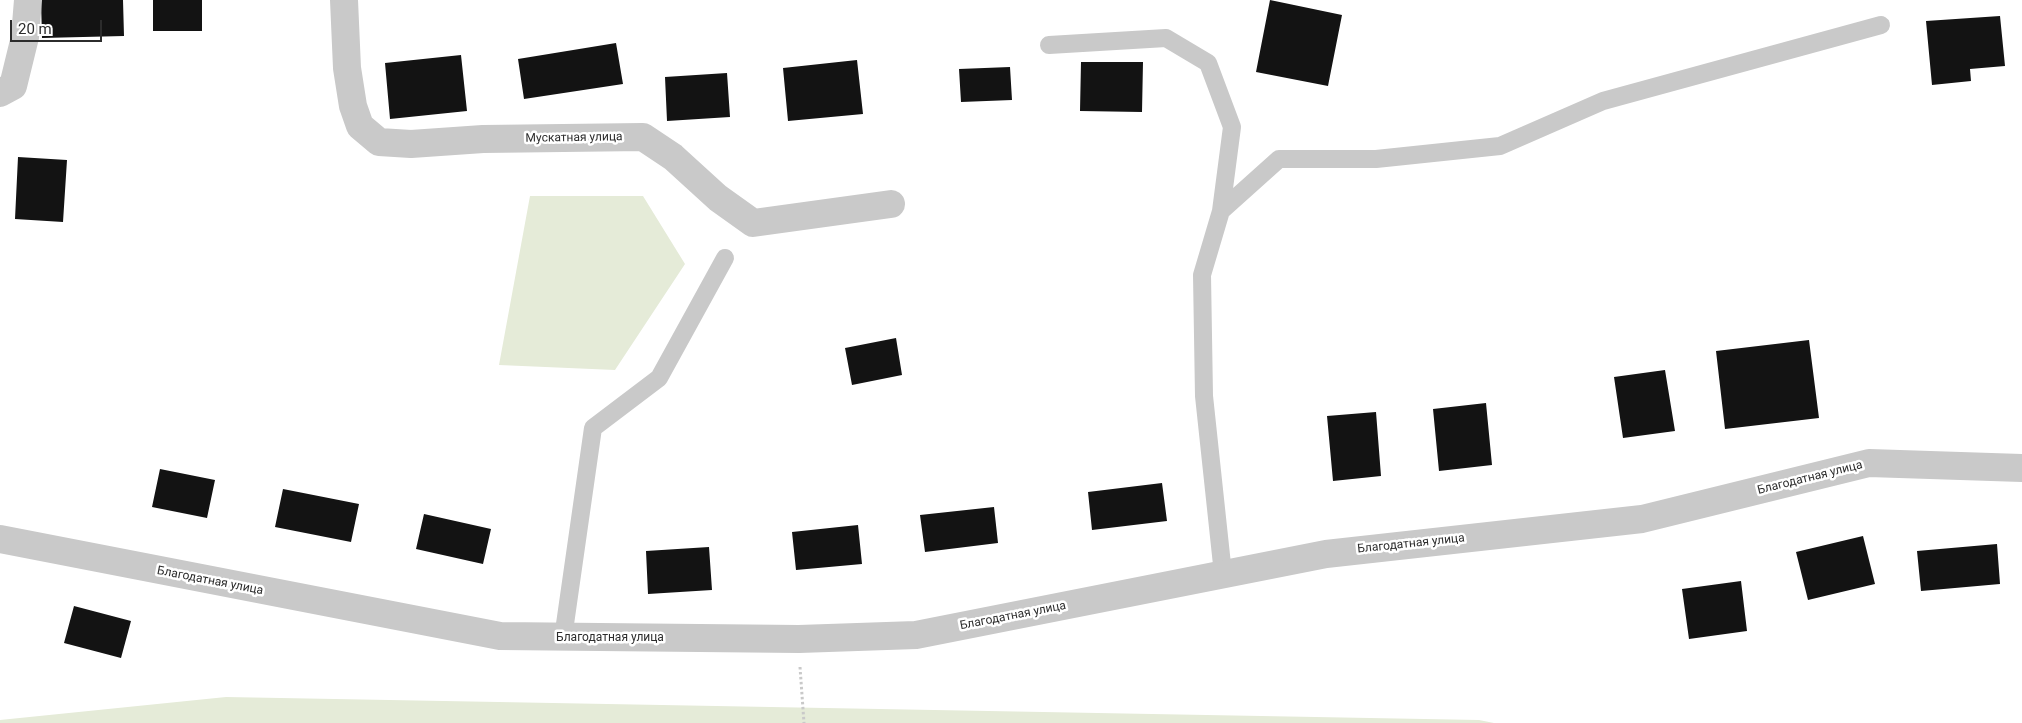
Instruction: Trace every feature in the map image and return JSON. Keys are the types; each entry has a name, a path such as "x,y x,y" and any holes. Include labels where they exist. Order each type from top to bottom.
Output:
{"street":[{"path":"0,93 13,86 25,36 28,0"},
{"name":"Мускатная улица","path":"344,0 348,68 353,106 360,126 379,142 412,144 483,139 643,137 673,157 718,198 753,223 891,204"},
{"name":"Благодатная улица","path":"0,539 500,636 798,639 916,635 1326,554 1642,519 1869,463 2022,468"}],"lane":[{"path":"1221,211 1279,160 1376,159 1500,146 1602,101 1881,25"},
{"path":"1049,45 1166,38 1208,64 1232,127 1221,211 1202,275 1204,396 1223,574"},
{"path":"563,638 593,428 658,378 725,258"}],"path":[{"path":"798,639 804,723"}],"green space":[{"path":"530,196 643,196 685,264 615,370 499,365"},
{"path":"226,697 1479,720 1494,723 0,723 0,720"}],"building":[{"path":"41,0 123,0 124,36 42,38"},
{"path":"153,0 202,0 202,31 153,31"},
{"path":"1270,0 1342,15 1328,86 1256,72"},
{"path":"2000,16 2005,66 1970,69 1971,81 1932,85 1926,21"},
{"path":"616,43 623,84 524,99 518,59"},
{"path":"461,55 467,111 390,119 385,63"},
{"path":"857,60 863,114 788,121 783,68"},
{"path":"1081,62 1143,62 1142,112 1080,111"},
{"path":"1010,67 1012,100 961,102 959,69"},
{"path":"727,73 730,117 667,121 665,77"},
{"path":"18,157 67,160 63,222 15,219"},
{"path":"896,338 902,375 852,385 845,348"},
{"path":"1809,340 1819,418 1725,429 1716,351"},
{"path":"1665,370 1675,431 1623,438 1614,377"},
{"path":"1486,403 1492,465 1439,471 1433,409"},
{"path":"1376,412 1381,476 1333,481 1327,416"},
{"path":"160,469 215,480 207,518 152,507"},
{"path":"1162,483 1167,521 1092,530 1088,492"},
{"path":"283,489 359,504 351,542 275,527"},
{"path":"994,507 998,543 925,552 920,515"},
{"path":"424,514 491,529 483,564 416,549"},
{"path":"858,525 862,564 796,570 792,532"},
{"path":"1863,536 1875,584 1808,600 1796,552"},
{"path":"1997,544 2000,584 1921,591 1917,551"},
{"path":"709,547 712,590 648,594 646,551"},
{"path":"1741,581 1747,631 1689,639 1682,589"},
{"path":"74,606 131,621 121,658 64,643"}]}
